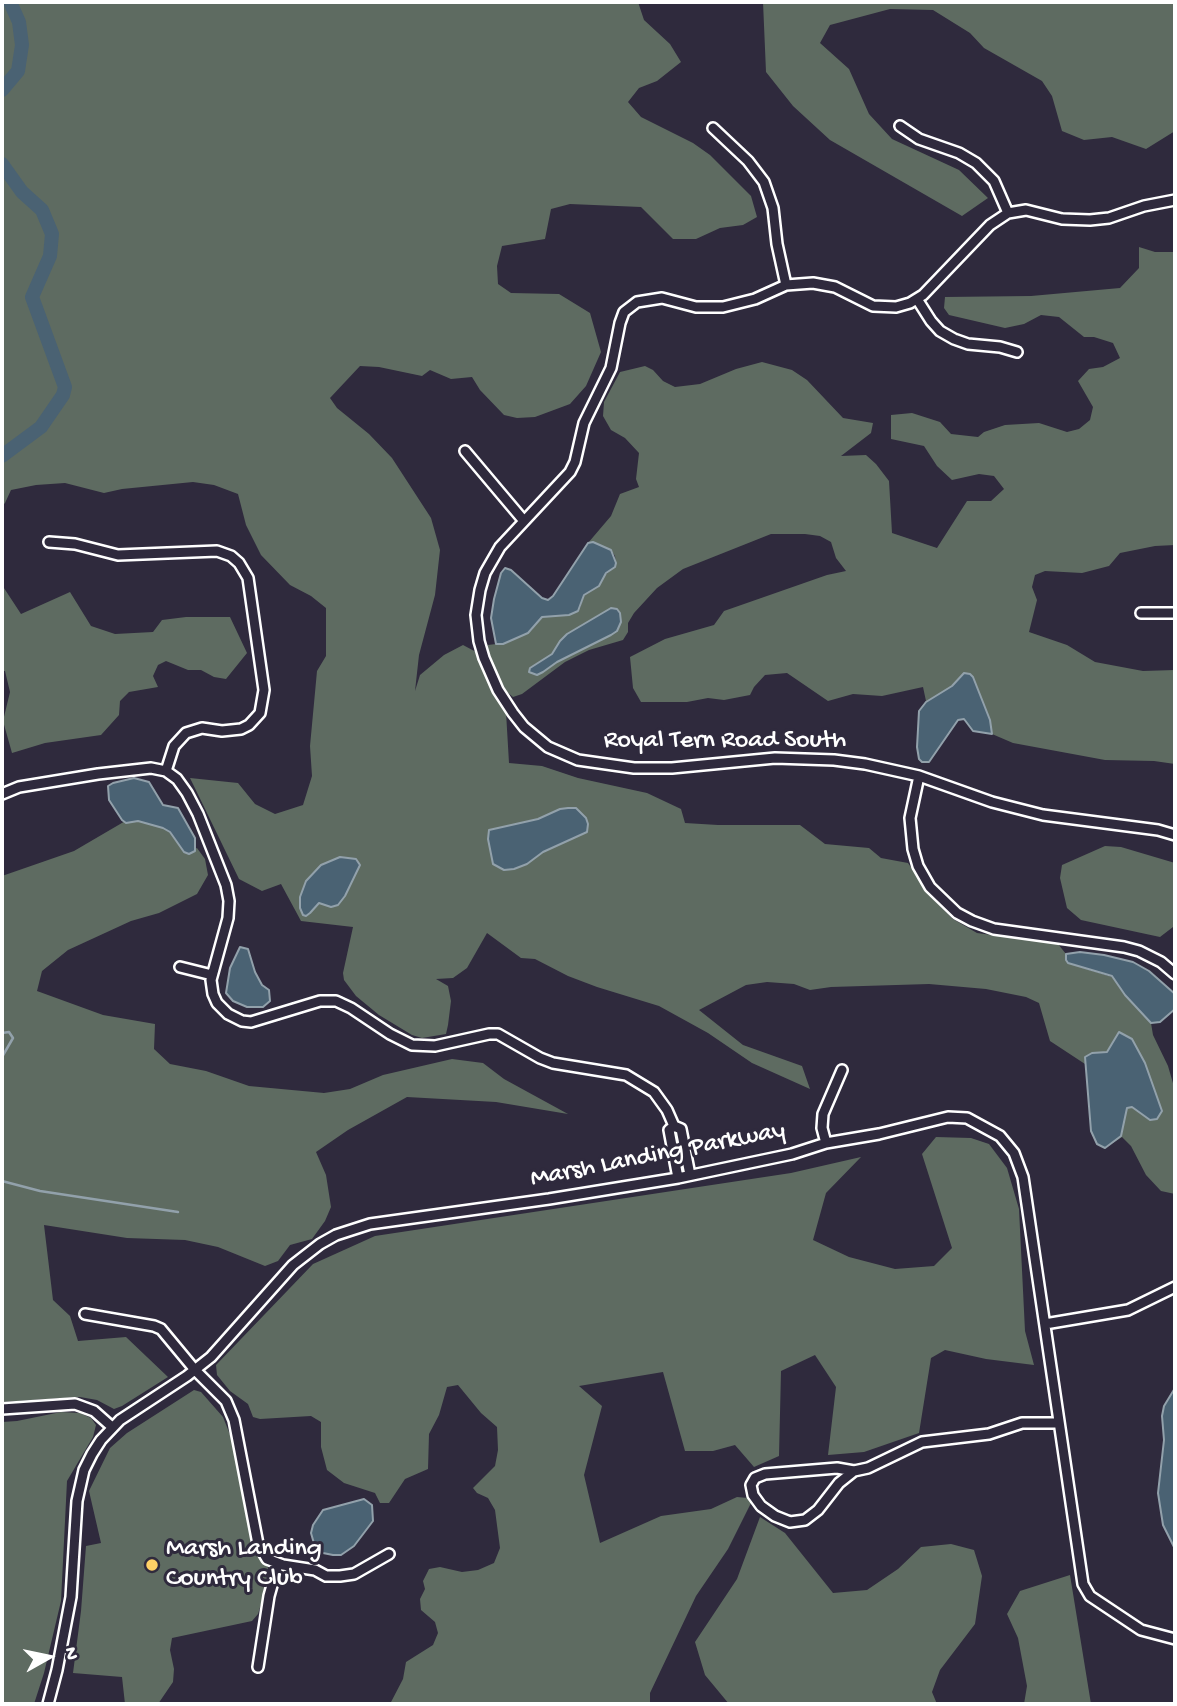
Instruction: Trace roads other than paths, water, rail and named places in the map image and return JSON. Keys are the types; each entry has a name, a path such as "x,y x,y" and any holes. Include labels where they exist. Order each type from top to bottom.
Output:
{"street":[{"path":"900,126 919,139 959,153 975,163 994,181 1008,213"},
{"path":"713,128 748,161 764,183 773,208 786,285"},
{"path":"1017,352 1000,346 968,344 954,339 940,331 917,299 990,225 1008,213 1026,210 1062,219 1090,220 1109,218 1144,206 1175,200"},
{"name":"Royal Tern Road South","path":"917,299 903,306 880,307 824,284 786,285 755,299 723,307 696,307 662,298 644,300 630,307 620,323 611,368 583,423 570,472 500,547 485,573 478,598 477,624 484,658 503,698 524,727 548,747 593,764 672,768 802,758 865,764 919,776 992,802 1043,815 1158,830 1175,835"},
{"path":"465,451 524,522"},
{"path":"49,542 75,544 118,555 217,551 239,563 248,578 264,690 260,713 255,720 241,729 222,731 202,728 186,733 176,742 166,771"},
{"path":"1141,614 1175,613"},
{"path":"2,794 19,787 98,774 150,768 166,771 182,785 198,814 219,864 229,901 228,918 211,988 223,1010 236,1019 251,1022 328,1000 351,1007 390,1034 412,1045 435,1046 498,1034 553,1063 614,1072 635,1079 654,1092 662,1101 674,1126 681,1129 690,1175"},
{"path":"919,776 910,818 913,849 930,887 957,913 994,929 1139,951 1161,962 1175,974"},
{"path":"180,967 212,975"},
{"path":"826,1143 822,1128 823,1114 842,1070"},
{"name":"Marsh Landing Parkway","path":"48,1704 71,1597 75,1518 80,1483 92,1454 112,1427 126,1415 195,1370 226,1342 293,1265 320,1244 344,1231 370,1224 678,1178 792,1154 826,1143 959,1117 979,1123 1000,1136 1014,1153 1024,1177 1080,1574 1086,1591 1141,1630 1175,1639"},
{"path":"674,1126 669,1130 678,1178"},
{"path":"673,1149 685,1147"},
{"path":"1045,1324 1128,1310 1175,1287"},
{"path":"85,1314 161,1329 195,1370 226,1401 234,1419 258,1544 267,1559 315,1570 326,1576 340,1576 354,1574 389,1554"},
{"path":"2,1409 75,1404 94,1411 112,1427"},
{"path":"854,1471 839,1483 818,1510 805,1520 790,1522 775,1516 752,1495 751,1485 755,1478 765,1474 837,1468 854,1471 868,1468 922,1441 989,1434 1022,1423 1059,1423"},
{"path":"258,1667 269,1596 278,1563"}],"water":[{"path":"593,542 611,550 616,563 599,586 584,595 578,611 569,615 542,617 528,633 503,644 496,644 491,618 501,573 505,568 548,600 588,543"},
{"path":"611,608 620,613 621,622 617,631 537,675 529,672 530,668 552,654 567,634"},
{"path":"964,673 973,677 990,720 992,734 973,731 964,719 958,720 929,762 922,762 917,747 919,711 926,702 952,686"},
{"path":"134,778 149,782 163,805 178,808 195,838 195,851 189,854 184,852 170,832 163,828 138,821 126,823 122,820 109,800 108,786"},
{"path":"576,808 586,818 587,832 514,869 504,870 493,864 489,830 538,819 560,809"},
{"path":"340,857 356,859 360,865 345,896 338,905 331,907 319,903 306,916 303,915 300,897 306,881 321,865"},
{"path":"240,947 248,949 255,972 262,985 269,990 270,1001 263,1007 247,1007 233,1001 226,993 230,968"},
{"path":"1080,952 1133,962 1149,971 1175,994 1175,1009 1160,1022 1151,1023 1125,995 1112,976 1068,963 1066,954"},
{"path":"1119,1032 1132,1039 1145,1063 1162,1111 1157,1119 1150,1120 1132,1107 1127,1108 1121,1136 1105,1148 1097,1144 1091,1131 1085,1057 1092,1053 1107,1052"},
{"path":"1175,1388 1175,1549 1163,1525 1158,1493 1164,1440 1162,1416 1164,1406"},
{"path":"364,1499 372,1505 373,1521 354,1546 341,1555 323,1553 315,1547 311,1533 323,1510"}],"waterway":[{"path":"2,90 18,71 22,45 19,22 10,2"},
{"path":"2,164 22,192 42,210 52,234 50,256 32,297 65,387 63,395 41,427 2,456"},
{"path":"2,1033 9,1032 13,1038 2,1057"},
{"path":"2,1181 40,1191 178,1212"}],"place":[{"name":"Marsh Landing Country Club","path":"152,1565"}]}
